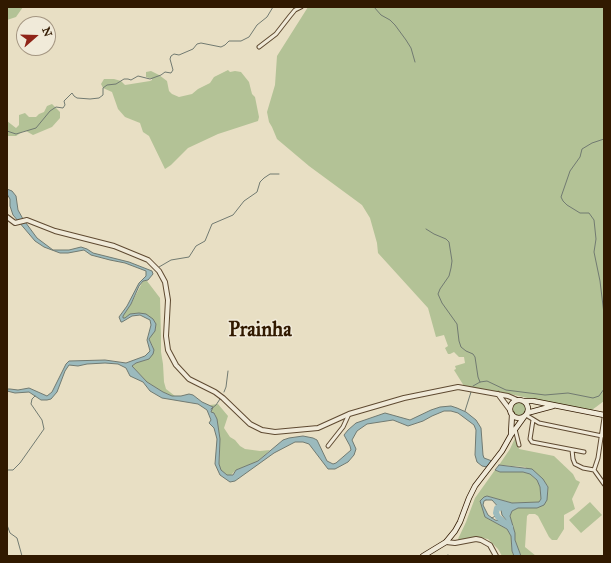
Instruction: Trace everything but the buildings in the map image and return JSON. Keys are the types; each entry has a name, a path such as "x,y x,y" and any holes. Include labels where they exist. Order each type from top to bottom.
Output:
{"main road":[{"path":"511,435 512,402 518,400 533,401 604,417"},
{"path":"423,556 446,542 455,531 475,486 497,458 515,429 526,415 528,406 524,401"},
{"path":"511,412 518,418 555,406"}],"street":[{"path":"259,48 276,34 290,16 301,7"},
{"path":"7,217 13,222 25,220 55,231 114,246 148,260 159,271 165,282 168,300 166,336 168,350 176,365 189,379 215,392 223,398 255,428 275,432 318,428 349,414 404,398 458,387 498,394 518,400"},
{"path":"498,394 511,412"},
{"path":"328,446 343,427 349,414"},
{"path":"526,415 534,420 602,436"},
{"path":"594,470 598,458 604,417"},
{"path":"534,420 531,440 584,452"},
{"path":"515,429 519,445"},
{"path":"572,450 575,464 583,468 594,470 604,484"},
{"path":"446,542 476,539 481,540 490,545 496,556"}],"green space":[{"path":"7,7 23,7 16,17 7,20"},
{"path":"308,7 604,7 604,401 592,410 580,410 510,394 464,386 454,370 456,369 455,366 465,363 464,357 459,357 454,352 448,354 445,348 448,346 444,335 436,337 428,308 378,253 377,243 370,218 362,205 309,166 277,139 269,122 267,112 275,85 277,56"},
{"path":"228,70 230,72 241,72 249,82 252,94 255,97 259,117 258,121 218,134 188,148 165,169 149,136 143,132 140,123 125,117 118,109 112,92 103,88 101,84 104,79 121,81 125,85 150,81 152,79 146,77 146,72 151,71 167,81 169,91 179,97 192,94 210,83 214,77"},
{"path":"52,104 60,112 60,118 52,127 33,135 26,131 16,136 7,136 7,121 16,128 19,125 19,115 25,113 29,117 36,117 44,112 47,106"},
{"path":"143,281 147,281 160,298 161,352 164,382 166,389 175,396 163,392 147,382 132,366 136,363 149,359 153,347 149,339 156,328 146,315 135,313 123,318 123,314 131,304"},
{"path":"519,401 526,406 527,409 522,416 519,417 512,412 511,409 516,402"},
{"path":"218,404 228,416 224,428 230,437 240,446 245,449 260,451 270,450 258,461 236,470 230,476 221,471 219,464 219,431 215,414 211,412 213,407 210,405"},
{"path":"516,436 519,449 554,456 573,474 576,480 580,482 572,499 575,509 564,515 564,529 557,540 552,540 549,537 538,516 535,514 529,514 527,516 525,547 536,556 521,556 515,540 515,533 510,516 512,511 518,508 537,508 548,492 548,486 525,467 499,465 510,449"},
{"path":"495,470 500,472 523,472 530,474 537,480 540,487 541,499 539,502 512,503 487,496 481,500 485,517 507,529 511,536 512,551 514,556 502,556 498,549 488,539 475,537 458,540 475,498"},
{"path":"590,502 602,515 581,533 569,520"}],"water":[{"path":"7,189 12,191 16,196 18,210 37,238 53,250 69,250 81,247 93,253 129,262 152,271 153,274 148,280 143,281 139,286 131,304 123,316 123,318 125,318 130,314 146,314 153,319 156,324 155,331 149,339 154,350 153,354 149,359 136,363 132,366 147,382 163,392 172,396 193,395 202,402 213,407 211,412 214,413 217,419 220,439 219,464 221,470 227,475 233,475 236,470 258,461 283,440 303,436 317,440 327,461 333,464 351,450 344,435 356,423 385,413 410,420 431,410 451,406 466,412 476,420 481,428 484,458 492,461 487,467 482,466 477,462 475,455 476,430 474,425 458,413 444,411 408,426 393,420 367,424 357,431 352,440 356,449 354,455 348,462 335,469 328,469 309,444 295,442 274,453 235,481 230,482 220,475 215,464 217,439 214,428 209,423 211,420 207,410 198,404 162,398 150,391 143,382 130,376 126,368 118,364 105,363 78,366 69,365 65,371 57,392 51,399 47,400 41,400 29,392 15,393 7,391 7,389 18,390 29,388 47,396 52,392 69,361 105,360 126,363 145,356 150,351 147,340 151,325 150,320 140,315 132,316 122,322 119,317 127,306 139,283 146,276 146,271 125,263 91,255 84,250 60,253 44,247 35,241 13,215"},
{"path":"499,465 532,469 543,479 548,487 547,500 544,505 537,508 518,508 512,511 510,516 515,533 515,540 521,556 514,556 512,551 511,536 507,529 485,517 480,501 487,496 512,503 539,502 541,499 540,487 537,480 530,474 523,472 500,472 495,470","holes":["492,500 501,510 502,515 506,520 505,522 495,520 488,515 483,505 484,501"]}],"waterway":[{"path":"7,131 16,134 36,128 50,111 56,107 63,108 65,105 64,101 72,93 77,98 99,98 103,95 103,88 107,85 116,84 124,79 131,80 138,76 150,79 165,72 171,73 173,70 170,59 171,56 174,54 179,55 193,49 197,44 201,43 221,47 229,41 241,41 249,37 257,25 267,17 273,7"},
{"path":"374,7 381,15 395,25 411,48 415,62"},
{"path":"604,139 592,143 582,149 580,157 570,171 561,197 567,205 580,213 589,213 594,220 596,239 594,252 600,281 604,314"},
{"path":"159,267 171,260 189,257 196,246 205,241 212,224 233,215 244,201 257,192 260,182 264,178 270,174 279,174"},
{"path":"426,229 449,242 452,261 451,268 449,276 438,294 442,303 457,324 461,347 473,354 475,357 480,382"},
{"path":"224,392 228,371"},
{"path":"473,386 480,382 487,381 506,390 545,395 568,393 593,398 599,396 604,389"},
{"path":"465,411 471,392"},
{"path":"7,470 13,470 20,463 44,429 42,420 31,404 32,399 35,396"},
{"path":"211,409 220,399"},
{"path":"507,507 497,508 496,513 498,517 510,527"},
{"path":"492,518 497,515"},
{"path":"7,525 10,533 17,538 22,556"}],"district":[{"name":"Prainha","path":"260,331"}]}
